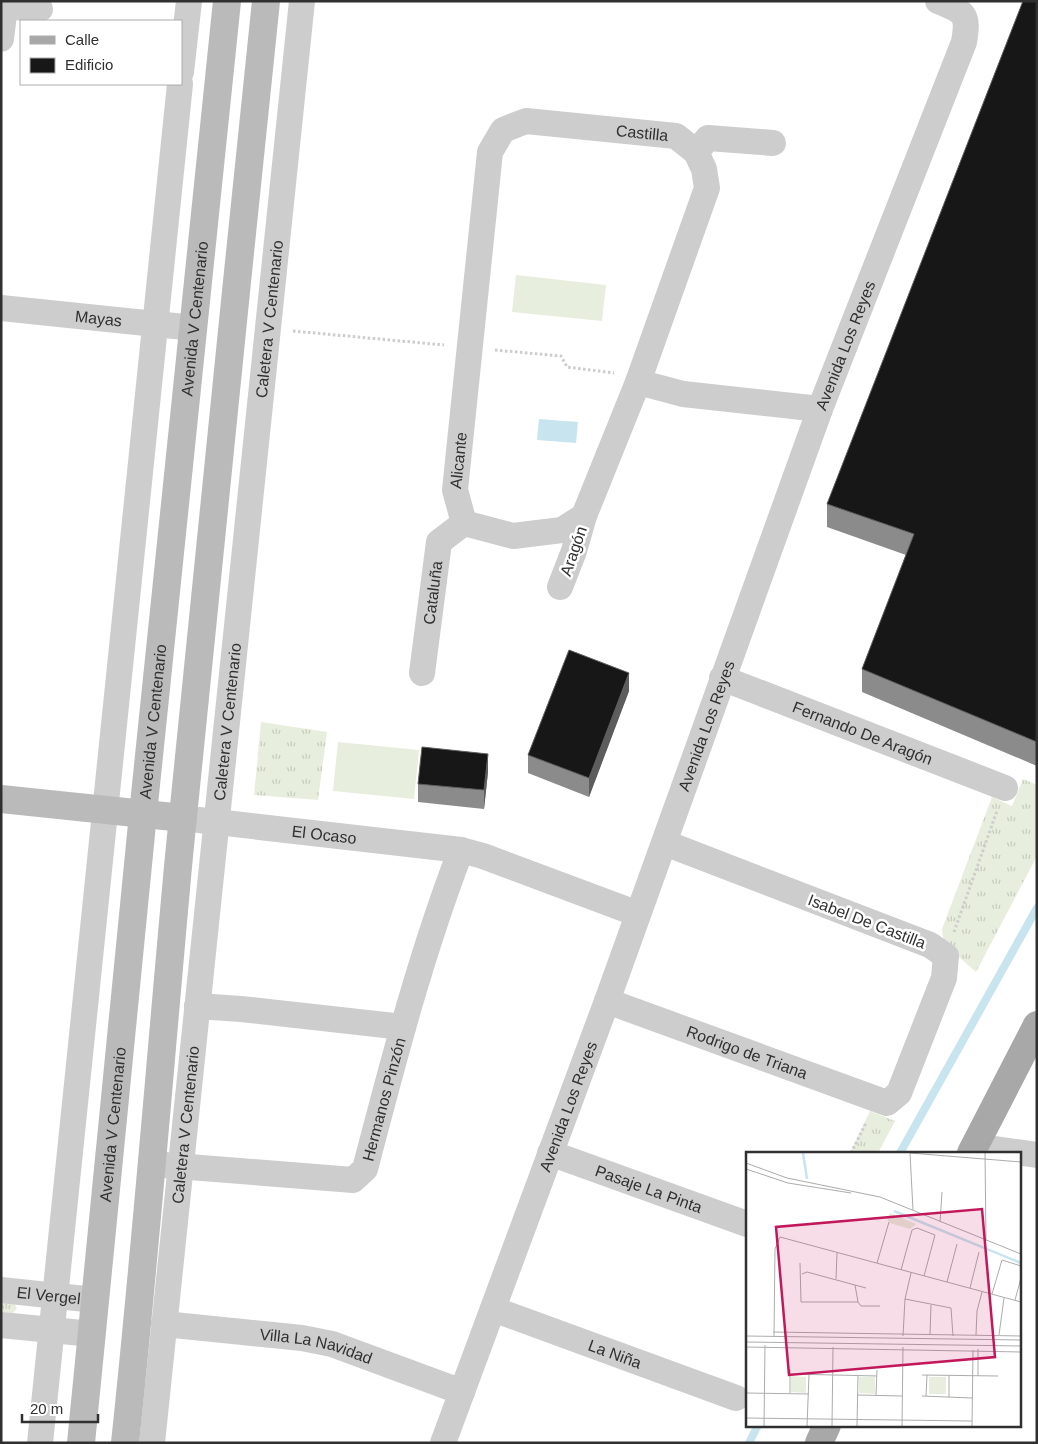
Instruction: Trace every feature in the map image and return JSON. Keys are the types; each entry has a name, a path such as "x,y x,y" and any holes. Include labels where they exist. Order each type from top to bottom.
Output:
{"main road":[{"name":"Avenida V Centenario","path":"81,1443 143,814 228,1"},
{"path":"125,1443 141,1292 183,818 266,1"},
{"name":"El Ocaso","path":"1,799 183,818"},
{"path":"973,1150 1037,1025"},
{"path":"818,1443 827,1426"}],"street":[{"path":"182,63 189,1"},
{"name":"Caletera V Centenario","path":"152,1443 302,1"},
{"path":"1,39 3,6 40,9"},
{"name":"Avenida Los Reyes","path":"442,1443 665,843 722,678 820,409 964,42 967,23 949,6"},
{"path":"40,1443 180,85"},
{"name":"Castilla","path":"503,130 526,120 676,136 696,152"},
{"name":"Alicante","path":"464,523 455,490 490,152 503,130"},
{"path":"464,523 513,536 562,530 584,516 638,382 707,188 704,169 696,152 708,138 774,143"},
{"name":"Mayas","path":"1,308 194,328"},
{"path":"638,382 683,394 820,409"},
{"name":"Aragón","path":"560,587 574,551 584,516"},
{"name":"Cataluña","path":"422,673 438,542 464,523"},
{"name":"Fernando De Aragón","path":"722,678 1005,788"},
{"name":"El Ocaso","path":"183,818 461,850 483,856 638,914"},
{"name":"Isabel De Castilla","path":"665,843 930,945 946,956 944,978 899,1093 882,1101"},
{"name":"Hermanos Pinzón","path":"151,1164 353,1180 365,1169 402,1027 443,896 461,850"},
{"name":"Rodrigo de Triana","path":"607,1001 882,1101"},
{"path":"197,1006 402,1027"},
{"path":"973,1150 999,1152"},
{"name":"Pasaje La Pinta","path":"550,1153 746,1224"},
{"path":"1020,1154 1037,1155"},
{"name":"El Vergel","path":"1,1290 95,1300"},
{"name":"La Niña","path":"493,1309 736,1398"},
{"name":"Villa La Navidad","path":"164,1324 302,1338 332,1344 462,1392"},
{"name":"El Vergel","path":"1,1325 92,1334"}],"path":[{"path":"946,956 1005,788"},
{"path":"852,1152 882,1101"}],"green space":[{"path":"516,275 606,285 602,321 512,312"},
{"path":"261,722 327,732 318,800 254,795"},
{"path":"338,742 419,750 414,799 333,791"},
{"path":"1023,779 1037,785 1037,856 976,972 944,944 942,929 992,797 1012,806"},
{"path":"870,1111 895,1121 879,1152 850,1152"},
{"path":"1,1302 14,1303 17,1308 13,1313 1,1312"}],"water":[{"path":"539,419 578,422 576,443 537,440"}],"building":[{"path":"1023,1 1037,1 1037,742 862,669 914,534 827,504"},
{"path":"569,650 629,673 589,778 528,755"},
{"path":"422,747 488,754 484,790 418,784"}],"waterway":[{"path":"901,1152 1037,908"},
{"path":"749,1443 758,1426"}]}
